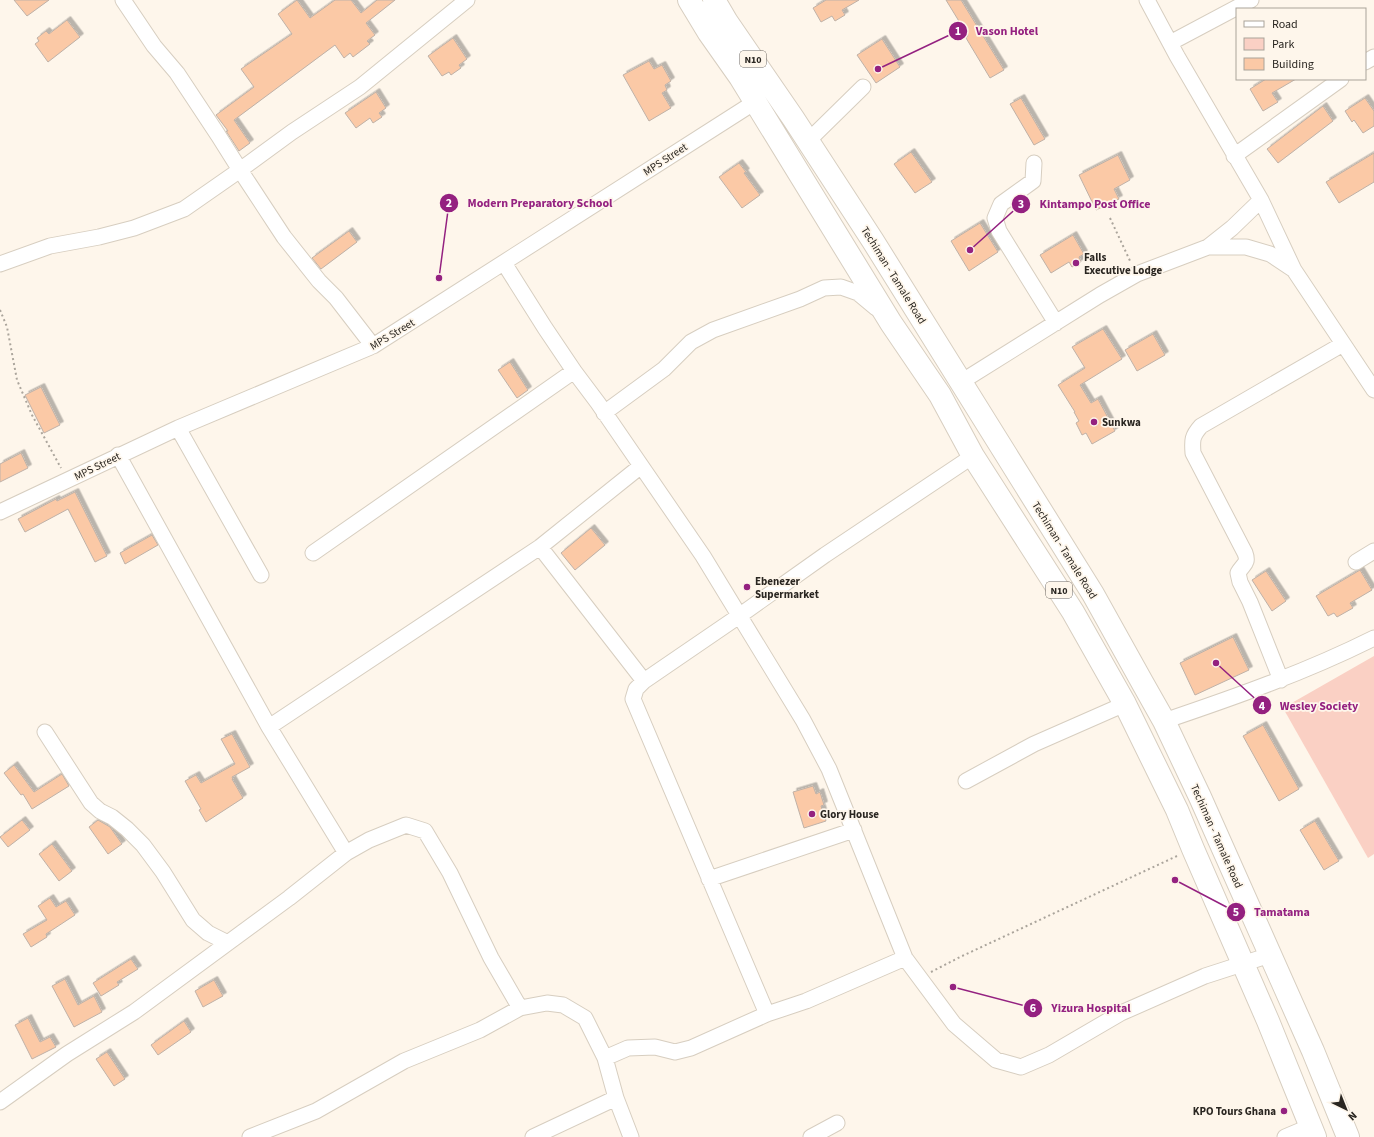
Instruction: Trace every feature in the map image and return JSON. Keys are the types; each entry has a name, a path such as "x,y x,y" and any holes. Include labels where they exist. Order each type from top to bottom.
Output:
{"highway":[{"name":"N10","path":"689,0 709,33 740,77 891,323 940,395 974,456 1073,612 1125,704 1177,810 1242,964 1268,1021 1299,1134"},
{"name":"Techiman - Tamale Road","path":"714,0 727,22 808,141 873,241 1093,594 1164,721 1200,797 1313,1051 1348,1137"},
{"path":"940,395 961,382"}],"street":[{"path":"123,0 154,46 177,73 284,237 319,281 336,298 373,346"},
{"path":"0,264 50,246 99,237 134,228 184,209 292,132 360,87 467,0"},
{"path":"1146,0 1234,156 1261,200 1294,270 1374,390"},
{"path":"1170,43 1251,0"},
{"path":"1234,156 1340,80"},
{"path":"808,141 863,87"},
{"name":"MPS Street","path":"0,512 178,428 373,346 755,102"},
{"path":"1034,163 1033,181 1000,204 995,218 1000,231 1056,323"},
{"path":"961,382 1100,295 1137,274 1208,247 1232,228 1261,200"},
{"path":"1208,247 1246,247 1270,254 1294,270"},
{"path":"504,263 574,371 703,556 803,720 829,769 905,958 954,1024 996,1060 1020,1067 1049,1055 1121,1013 1205,976 1270,955"},
{"path":"604,413 664,369 691,342 713,330 800,299 824,288 840,287 858,293 891,323"},
{"path":"1281,680 1250,602 1240,582 1238,573 1240,568 1247,562 1247,558 1193,453 1192,442 1194,434 1201,426 1343,344"},
{"path":"313,553 574,371"},
{"path":"178,428 261,575"},
{"path":"118,455 270,727 346,853"},
{"path":"767,1014 633,699 636,689 644,681 825,555 974,456"},
{"path":"270,727 540,547 641,466"},
{"path":"540,547 644,681"},
{"path":"1356,562 1374,551"},
{"path":"1164,721 1281,680 1340,655 1374,638"},
{"path":"966,781 1034,744 1125,704"},
{"path":"46,732 91,803 100,811 117,821 143,845 163,872 193,920 208,933 228,943"},
{"path":"0,1102 67,1054 134,1012 290,898 346,853 369,840 406,825 425,831 450,873 491,958 520,1008"},
{"path":"709,879 854,830"},
{"path":"605,1058 628,1048 655,1047 675,1052 691,1048 767,1014 806,1001 905,958"},
{"path":"250,1137 316,1111 404,1062 480,1030 520,1008 547,1003 563,1004 585,1018 605,1058 616,1098 631,1137"},
{"path":"533,1137 616,1098"},
{"path":"811,1137 837,1123"}],"path":[{"path":"1110,218 1137,274"},
{"path":"0,310 7,327 17,380 32,415 68,480"},
{"path":"920,978 960,957 1192,848"}],"green space":[{"path":"1374,656 1374,854 1368,858 1283,708"}],"building":[{"path":"14,0 49,0 27,16"},
{"path":"297,0 310,18 335,0 351,0 361,13 377,0 395,0 366,23 375,35 367,41 370,44 353,57 350,53 344,58 335,45 234,120 250,143 239,151 226,131 228,131 216,115 254,87 241,69 292,34 278,14"},
{"path":"826,0 859,0 842,10 845,15 835,21 832,16 821,22 813,8"},
{"path":"946,0 961,0 1004,70 990,78 966,38 968,36"},
{"path":"67,20 80,37 48,62 35,44 39,41 37,38 46,31 49,34"},
{"path":"453,38 467,59 459,65 461,68 451,75 449,72 442,76 428,56"},
{"path":"882,39 900,67 876,83 857,55"},
{"path":"649,61 654,69 662,65 671,81 665,85 667,90 662,93 671,108 649,121 623,75"},
{"path":"1264,80 1294,80 1272,93 1278,102 1263,111 1250,89"},
{"path":"376,92 386,108 379,113 382,117 373,123 370,118 356,128 345,113"},
{"path":"1021,98 1045,139 1034,145 1010,104"},
{"path":"1365,98 1374,111 1374,126 1363,133 1354,120 1352,122 1345,111"},
{"path":"1323,106 1333,121 1278,163 1267,149"},
{"path":"911,152 932,182 915,193 894,164"},
{"path":"1374,153 1374,182 1339,203 1326,182"},
{"path":"1118,155 1130,180 1114,189 1119,199 1096,210 1079,175"},
{"path":"739,163 746,172 744,173 760,195 742,208 719,177"},
{"path":"980,223 998,252 969,271 951,241"},
{"path":"349,231 357,242 321,269 312,258"},
{"path":"1073,235 1084,254 1079,257 1081,262 1072,267 1069,262 1051,273 1040,255"},
{"path":"1103,329 1122,359 1080,385 1091,403 1098,399 1115,431 1092,444 1086,433 1082,435 1076,423 1079,421 1075,412 1058,385 1085,368 1072,347"},
{"path":"1153,334 1165,355 1137,371 1125,350"},
{"path":"510,362 528,390 517,398 498,370"},
{"path":"41,387 60,425 44,433 25,395"},
{"path":"21,453 28,468 0,482 0,464"},
{"path":"75,492 107,556 95,562 68,509 25,532 18,519 56,499 57,501"},
{"path":"591,528 605,545 575,570 561,553"},
{"path":"152,535 158,545 125,564 120,553"},
{"path":"1360,570 1372,590 1350,603 1353,608 1337,617 1334,613 1328,616 1316,596"},
{"path":"1266,571 1286,601 1272,611 1252,580"},
{"path":"1233,637 1249,670 1195,695 1180,663"},
{"path":"1263,725 1299,789 1279,801 1243,736"},
{"path":"232,734 250,767 232,777 243,798 206,822 199,810 201,809 185,781 196,775 201,783 235,764 221,739"},
{"path":"14,765 34,792 62,774 69,786 32,809 23,794 21,795 4,773"},
{"name":"Glory House","path":"813,786 816,794 820,792 824,805 821,806 826,821 804,828 793,792"},
{"path":"22,820 30,830 8,847 0,837"},
{"path":"98,820 110,827 122,844 108,854 89,827"},
{"path":"1315,821 1339,861 1324,870 1300,830"},
{"path":"52,844 72,871 59,881 39,854"},
{"path":"50,898 56,907 66,901 75,915 46,934 47,937 31,947 23,934 47,920 38,906"},
{"path":"131,959 138,969 117,982 119,985 101,996 93,983"},
{"path":"65,979 78,1005 94,996 102,1012 74,1027 52,986"},
{"path":"214,980 223,996 203,1007 195,991"},
{"path":"28,1018 40,1042 50,1037 56,1047 32,1059 15,1025"},
{"path":"184,1021 191,1032 158,1055 151,1045"},
{"path":"107,1052 125,1079 114,1086 96,1059"}],"place":[{"name":"Vason Hotel","path":"878,69"},
{"name":"Kintampo Post Office","path":"970,250"},
{"name":"Falls Executive Lodge","path":"1076,263"},
{"name":"Modern Preparatory School","path":"439,278"},
{"name":"Sunkwa","path":"1094,422"},
{"name":"Ebenezer Supermarket","path":"747,587"},
{"name":"Wesley Society","path":"1216,663"},
{"name":"Glory House","path":"812,814"},
{"name":"Tamatama","path":"1175,880"},
{"name":"Yizura Hospital","path":"953,987"},
{"name":"KPO Tours Ghana","path":"1284,1111"}]}
